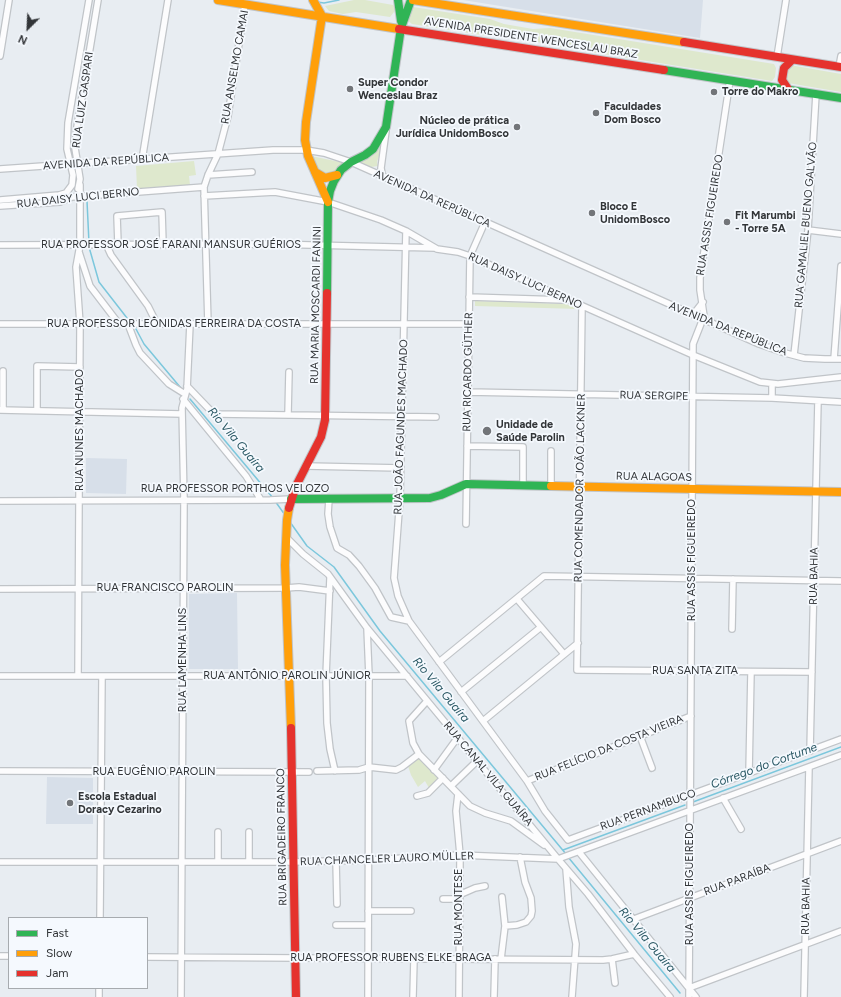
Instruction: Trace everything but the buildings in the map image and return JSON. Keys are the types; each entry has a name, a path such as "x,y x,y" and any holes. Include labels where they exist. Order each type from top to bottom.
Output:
{"main road":[{"name":"AVENIDA PRESIDENTE WENCESLAU BRAZ","path":"218,0 320,12 401,28 841,98"},
{"path":"313,0 320,12 306,122 306,150 328,202"},
{"path":"386,127 401,28 400,7 398,0"},
{"name":"AVENIDA PRESIDENTE WENCESLAU BRAZ","path":"412,0 840,67"},
{"path":"401,28 412,0"},
{"path":"772,87 776,83 779,73 779,62 777,57"},
{"path":"788,89 782,80 784,68 792,60"},
{"name":"RUA MARIA MOSCARDI FANINI","path":"291,499 321,437 326,415 328,202 332,186 341,170 351,162 373,149 386,127"},
{"path":"315,172 325,178 337,175"},
{"name":"RUA ALAGOAS","path":"466,484 841,492"},
{"name":"RUA PROFESSOR PORTHOS VELOZO","path":"291,499 436,497 466,484"},
{"name":"RUA BRIGADEIRO FRANCO","path":"291,499 288,512 287,542 290,565 288,588 292,644 290,676 296,997"}],"street":[{"path":"0,56 9,0"},
{"name":"RUA LUIZ GASPARI","path":"68,191 72,185 73,179 67,149 68,123 89,0"},
{"name":"RUA LUIZ GASPARI","path":"80,186 75,148 77,127 98,0"},
{"path":"142,160 168,0"},
{"path":"777,57 786,0"},
{"name":"RUA ANSELMO CAMAI","path":"208,324 204,187 208,174 218,154 228,116 246,4"},
{"path":"840,67 841,56"},
{"name":"RUA ASSIS FIGUEIREDO","path":"689,997 693,355 694,341 704,320 700,278 730,80"},
{"name":"RUA GAMALIEL BUENO GALVÃO","path":"794,355 808,230 816,94"},
{"path":"384,177 381,168 386,127"},
{"name":"AVENIDA DA REPÚBLICA","path":"0,169 77,165 273,150 306,150 331,155 351,162 759,344 794,355 815,359 841,359"},
{"path":"370,171 381,168"},
{"path":"208,174 252,172"},
{"path":"72,197 80,186"},
{"name":"RUA NUNES MACHADO","path":"78,676 80,324 76,267 79,252 85,244 80,186"},
{"name":"RUA DAISY LUCI BERNO","path":"0,206 60,202 72,197 80,196 204,187"},
{"name":"RUA DAISY LUCI BERNO","path":"0,200 54,196 68,191"},
{"name":"RUA DAISY LUCI BERNO","path":"204,196 275,192 328,202 370,215 406,231 437,248 470,256 753,380 772,384 841,377"},
{"path":"118,244 118,216 162,212 163,244"},
{"name":"RUA RICARDO GÜTHER","path":"466,524 470,256 485,222"},
{"path":"808,230 841,234"},
{"name":"RUA JOÃO FAGUNDES MACHADO","path":"406,231 400,498 394,578 398,596 409,620"},
{"path":"106,244 111,255 148,306 157,324"},
{"name":"RUA PROFESSOR JOSÉ FARANI MANSUR GUÉRIOS","path":"0,245 205,244 437,248"},
{"path":"79,252 90,286 119,324"},
{"path":"834,360 841,266"},
{"path":"469,297 568,300"},
{"path":"689,313 696,310 702,302"},
{"name":"RUA COMENDADOR JOÃO LACKNER","path":"577,670 582,306"},
{"name":"RUA PROFESSOR LEÔNIDAS FERREIRA DA COSTA","path":"0,324 469,324"},
{"path":"128,324 140,353 169,384 184,397 246,476 261,500"},
{"name":"RUA LAMENHA LINS","path":"181,997 184,588 182,414 187,386 190,324"},
{"path":"37,411 37,366 80,367"},
{"path":"3,371 2,410 182,414"},
{"path":"288,372 288,414"},
{"path":"772,384 772,398"},
{"path":"187,386 211,411 216,414 436,417"},
{"name":"RUA SERGIPE","path":"468,392 772,398 841,402"},
{"name":"RUA BAHIA","path":"810,751 818,401"},
{"path":"467,446 523,447 523,485"},
{"path":"551,451 551,486"},
{"path":"306,466 401,468"},
{"name":"RUA PROFESSOR PORTHOS VELOZO","path":"0,501 291,499"},
{"path":"329,499 330,528 337,548 349,554 359,566 375,588 391,617 409,620"},
{"name":"RUA CANAL VILA GUAÍRA","path":"287,542 326,572 366,628 478,761 549,849 561,858 566,869 607,917 634,954 670,997"},
{"path":"440,662 544,576 841,581"},
{"path":"330,578 326,676 328,730 330,749 335,771"},
{"path":"732,629 733,579"},
{"name":"RUA FRANCISCO PAROLIN","path":"0,589 303,587 330,591"},
{"path":"517,599 564,654"},
{"name":"RUA CANAL VILA GUAÍRA","path":"409,620 527,781 545,811 568,840"},
{"path":"461,692 541,627"},
{"path":"366,628 369,676 368,997"},
{"path":"483,721 578,643"},
{"name":"RUA SANTA ZITA","path":"577,670 812,672"},
{"path":"749,773 751,672"},
{"name":"RUA ANTÔNIO PAROLIN JÚNIOR","path":"0,676 407,676"},
{"path":"100,917 102,676"},
{"path":"427,701 409,721 413,744 419,754 458,794 474,808 511,821 549,849"},
{"name":"RUA FELÍCIO DA COSTA VIEIRA","path":"527,781 691,716"},
{"path":"640,736 652,768"},
{"path":"434,770 458,737"},
{"name":"RUA PERNAMBUCO","path":"568,840 841,739"},
{"path":"317,771 359,770 369,768 393,770 399,769 419,754"},
{"name":"RUA PERNAMBUCO","path":"561,858 841,755"},
{"path":"451,786 478,761"},
{"name":"RUA BAHIA","path":"804,997 809,767"},
{"name":"RUA EUGÊNIO PAROLIN","path":"0,771 309,772"},
{"path":"417,796 428,793 443,778"},
{"name":"RUA MONTESE","path":"458,794 456,811 460,855 458,997"},
{"path":"723,798 741,829"},
{"path":"218,832 218,862"},
{"path":"249,832 249,862"},
{"name":"RUA PARAÍBA","path":"634,919 841,841"},
{"path":"579,852 696,997"},
{"name":"RUA CHANCELER LAURO MÜLLER","path":"0,862 293,862 460,855 561,858"},
{"path":"505,926 522,924 531,916 531,898 525,882 520,857"},
{"path":"336,861 337,904"},
{"path":"566,869 569,907 576,944 576,960 572,997"},
{"path":"443,899 459,897 475,888 485,886"},
{"path":"494,997 498,959 505,926 502,896"},
{"path":"368,911 411,911"},
{"path":"336,925 368,925"},
{"path":"689,988 841,931"},
{"name":"RUA PROFESSOR RUBENS ELKE BRAGA","path":"148,957 576,960 612,959 634,954"},
{"path":"413,997 414,959"},
{"path":"612,959 615,983"}],"shaded area":[{"path":"463,0 703,0 700,38"},
{"path":"86,458 127,459 126,494 86,493"},
{"path":"237,593 238,669 189,669 189,594"},
{"name":"Escola Estadual Doracy Cezarino","path":"47,777 93,778 93,824 46,824"}],"green space":[{"path":"354,0 365,0 393,5 395,7 394,12 390,17 356,12 343,14 329,11 325,6"},
{"path":"413,7 490,19 504,24 533,29 550,28 774,64 776,68 775,77 772,81 547,45 532,40 505,35 488,36 412,24 407,20"},
{"path":"790,65 841,74 841,92 788,83 785,80 787,69"},
{"path":"383,144 377,162 378,166 371,167 359,162 372,156"},
{"path":"311,156 345,163 335,172 324,175 317,170"},
{"path":"194,161 196,175 189,176 190,185 137,189 136,166"},
{"path":"475,301 566,304 579,309 475,306"},
{"path":"418,757 439,779 429,788 425,781 418,787 411,775 408,766"}],"waterway":[{"path":"317,2 324,3 339,0"},
{"name":"Rio Vila Guaíra","path":"87,201 89,243"},
{"name":"Rio Vila Guaíra","path":"89,247 99,282 127,318"},
{"name":"Rio Vila Guaíra","path":"136,329 144,344 180,387"},
{"name":"Rio Vila Guaíra","path":"190,399 273,498"},
{"name":"Rio Vila Guaíra","path":"275,501 285,515"},
{"name":"Rio Vila Guaíra","path":"290,522 307,546 334,567 380,631 566,854"},
{"name":"Córrego do Cortume","path":"693,802 841,747"},
{"name":"Córrego do Cortume","path":"563,850 685,805"},
{"name":"Rio Vila Guaíra","path":"568,857 680,993"}],"traffic: fast":[{"path":"398,0 401,21"},
{"path":"327,293 328,202 330,191 341,170 351,162 373,149 386,127 401,28 411,0"},
{"path":"664,70 841,98"},
{"path":"291,499 430,498 466,484 551,486"}],"traffic: slow":[{"path":"218,0 399,29"},
{"path":"313,0 322,16 306,122 305,140 308,156 328,202"},
{"path":"413,0 684,42"},
{"path":"315,172 325,178 337,175"},
{"path":"551,486 841,492"},
{"path":"289,508 285,565 291,728"}],"traffic: jam":[{"path":"399,29 664,70"},
{"path":"684,42 841,67"},
{"path":"788,89 782,80 784,68 792,60"},
{"path":"289,508 296,486 321,437 325,420 327,293"},
{"path":"291,728 296,997"}],"place":[{"name":"Super Condor Wenceslau Braz","path":"350,89"},
{"name":"Torre do Makro","path":"714,92"},
{"name":"Faculdades Dom Bosco","path":"596,113"},
{"name":"Núcleo de prática Jurídica UnidomBosco","path":"517,127"},
{"name":"Bloco E UnidomBosco","path":"592,213"},
{"name":"Fit Marumbi - Torre 5A","path":"727,222"},
{"name":"Unidade de Saúde Parolin","path":"487,431"},
{"name":"Escola Estadual Doracy Cezarino","path":"70,803"}]}
